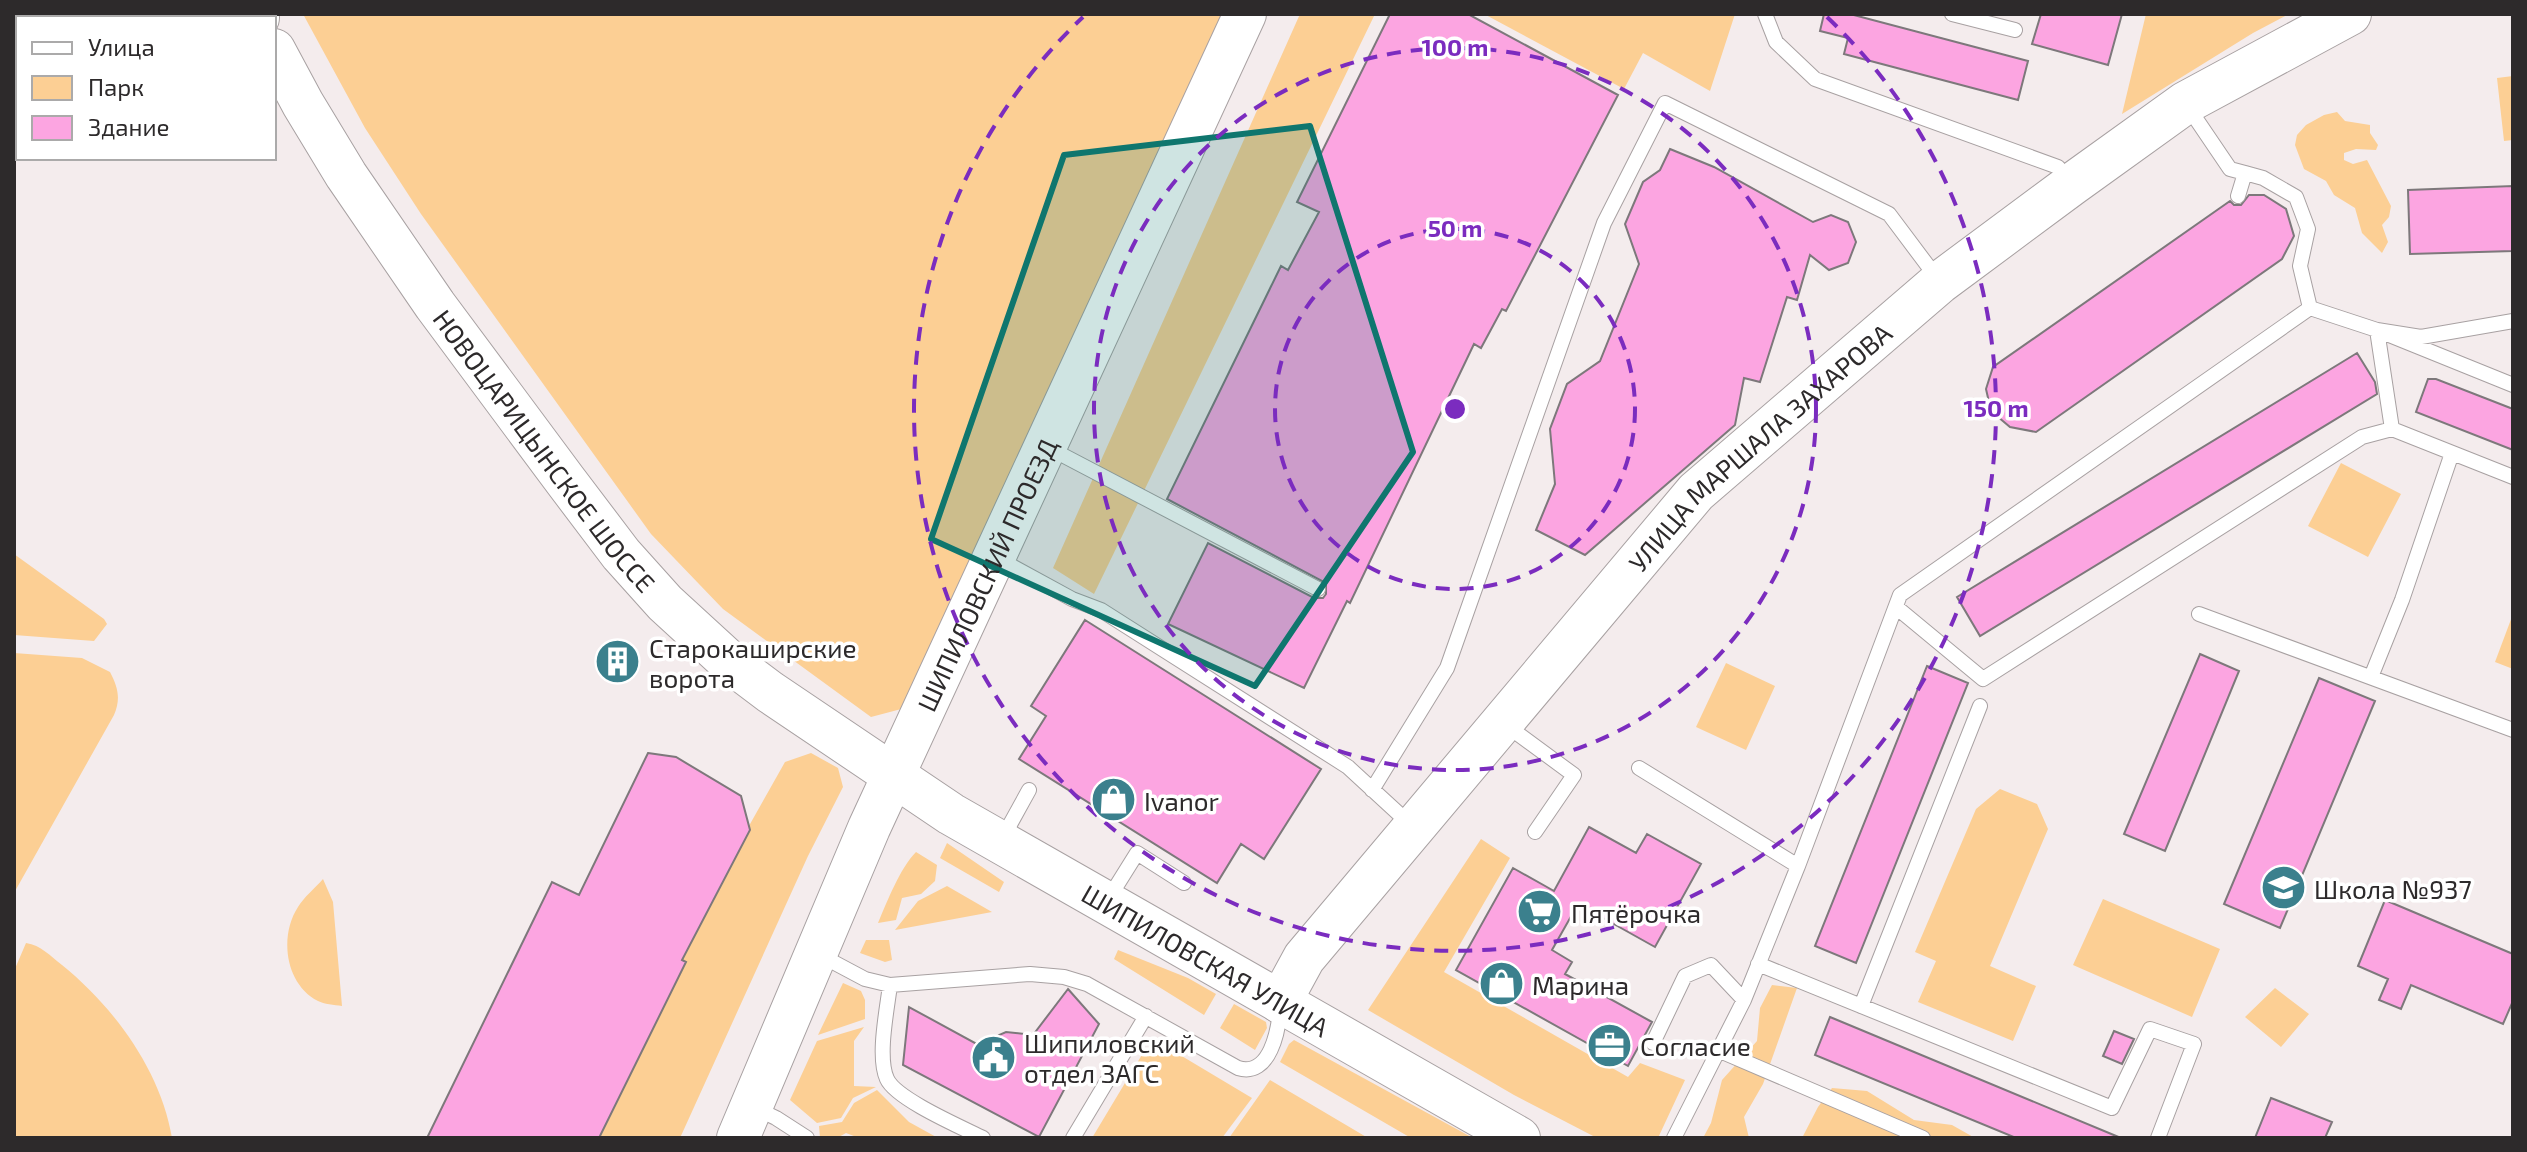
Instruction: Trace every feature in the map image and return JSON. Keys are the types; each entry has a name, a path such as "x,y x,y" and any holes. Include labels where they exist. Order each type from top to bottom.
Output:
{"main road":[{"name":"ШИПИЛОВСКИЙ ПРОЕЗД","path":"744,1122 869,828 1245,14"},
{"name":"УЛИЦА МАРШАЛА ЗАХАРОВА","path":"1280,1002 1304,958 1696,492 1939,283 2071,185 2185,103 2350,14"},
{"name":"НОВОЦАРИЦЫНСКОЕ ШОССЕ","path":"276,54 310,116 393,243 621,554 665,603 725,658 770,692 895,775"},
{"name":"ШИПИЛОВСКАЯ УЛИЦА","path":"895,775 951,814 1519,1138"}],"lane":[{"path":"1765,14 1776,42 1815,79 2058,167 2071,185"},
{"path":"1952,14 2015,30"},
{"path":"1372,790 1447,668 1604,223 1665,103 1889,214 1939,283"},
{"path":"2185,103 2230,169 2263,178 2296,197 2308,229 2300,266 2310,308"},
{"path":"2238,196 2245,173"},
{"path":"2310,308 2377,330 2513,385"},
{"path":"1674,1138 1744,1000 1900,595 2310,308"},
{"path":"2377,330 2421,337 2513,321"},
{"path":"2377,330 2392,429"},
{"path":"1896,607 1983,679 2362,437 2392,429 2513,477"},
{"path":"1046,447 1318,589"},
{"path":"2371,677 2402,600 2452,453"},
{"path":"995,557 1072,599 1101,610 1348,767 1414,828"},
{"path":"2199,614 2513,730"},
{"path":"1861,1006 1980,706"},
{"path":"1503,723 1574,775 1535,832"},
{"path":"1639,768 1798,866"},
{"path":"1000,842 1029,790"},
{"path":"1106,901 1137,853 1184,883"},
{"path":"817,954 865,979 890,985 1030,974 1064,977 1087,984 1238,1068 1249,1071 1258,1068 1279,1031 1280,1002"},
{"path":"1758,964 2112,1108 2150,1029 2194,1044 2158,1138"},
{"path":"1653,1043 1685,976 1711,965 1744,1000"},
{"path":"890,985 884,1057 886,1077 895,1092 983,1138"},
{"path":"1073,1138 1146,1016"},
{"path":"1720,1051 1923,1138"},
{"path":"744,1122 776,1118 807,1138"}],"highlighted area":[{"path":"1310,126 1413,452 1255,686 931,539 1064,155"}],"green space":[{"path":"303,14 1222,14 905,708 871,717 723,609 651,534 421,214 365,128"},
{"path":"1300,14 1375,14 1094,594 1053,568"},
{"path":"1484,14 1735,14 1710,91 1643,53 1624,89"},
{"path":"2146,14 2289,14 2122,114"},
{"path":"2513,76 2513,140 2504,141 2497,78"},
{"path":"2337,112 2345,121 2370,125 2370,133 2378,145 2376,150 2356,149 2344,153 2344,160 2353,164 2367,160 2391,206 2389,217 2382,225 2388,242 2382,253 2362,233 2355,208 2334,195 2326,181 2304,169 2295,145 2297,135 2306,125"},
{"path":"2341,463 2401,494 2368,557 2308,526"},
{"path":"14,554 104,619 107,624 94,641 14,635"},
{"path":"2513,614 2513,669 2495,662"},
{"path":"14,653 82,658 110,672 118,698 114,715 14,893"},
{"path":"1726,663 1775,686 1746,750 1696,727"},
{"path":"811,753 838,768 843,787 808,856 680,1138 573,1138 785,762"},
{"path":"2000,789 2037,804 2048,829 1990,966 2036,986 2013,1041 1918,1002 1936,961 1915,952 1976,809"},
{"path":"1481,839 1510,858 1444,972 1628,1077 1640,1063 1685,1080 1658,1138 1597,1138 1514,1095 1368,1010"},
{"path":"947,843 1004,882 999,892 940,858"},
{"path":"916,852 937,865 935,881 921,894 902,898 896,920 878,923 899,876"},
{"path":"323,879 333,902 342,1006 320,1002 307,993 298,983 288,958 288,932 292,919 300,903"},
{"path":"947,886 992,912 895,930 918,901"},
{"path":"2103,899 2220,949 2192,1017 2073,965"},
{"path":"866,940 889,940 892,960 885,962 860,953"},
{"path":"26,943 41,948 62,965 100,1000 117,1021 146,1065 166,1113 172,1138 14,1138 14,971"},
{"path":"1118,950 1188,978 1216,994 1204,1015 1114,959"},
{"path":"843,983 861,991 865,1000 865,1019 818,1035"},
{"path":"1772,985 1797,988 1763,1084 1744,1117 1749,1138 1703,1138 1711,1123 1722,1080 1757,1041 1760,1008"},
{"path":"2275,988 2309,1014 2281,1047 2245,1017"},
{"path":"1234,1004 1266,1022 1267,1028 1255,1050 1220,1028"},
{"path":"864,1027 854,1041 854,1086 876,1087 853,1098 841,1118 817,1123 790,1100 817,1041"},
{"path":"1294,1040 1473,1138 1411,1138 1280,1062"},
{"path":"1156,1048 1170,1049 1252,1098 1222,1138 1092,1138 1143,1053"},
{"path":"1270,1080 1368,1138 1229,1138"},
{"path":"1832,1088 1867,1091 1914,1120 1952,1125 1975,1138 1802,1138"},
{"path":"877,1090 909,1122 938,1138 859,1138 846,1133 837,1138 820,1138 819,1126 842,1122 854,1103"}],"building":[{"path":"1390,14 1468,14 1618,95 1506,311 1502,309 1481,348 1474,344 1350,603 1347,601 1304,688 1168,624 1208,543 1314,598 1323,598 1326,583 1167,499 1281,266 1288,270 1319,212 1297,202"},
{"path":"1824,14 1850,14 2028,61 2018,100 1844,54 1848,38 1820,31"},
{"path":"2041,14 2122,14 2108,65 2032,44"},
{"path":"1670,149 1714,167 1813,222 1831,215 1848,222 1856,242 1848,263 1829,270 1810,255 1797,300 1787,297 1760,382 1744,378 1735,425 1585,555 1536,530 1555,484 1550,429 1567,384 1600,361 1639,264 1625,224 1643,182 1660,170"},
{"path":"2513,186 2513,251 2410,254 2408,190"},
{"path":"2249,195 2264,195 2286,209 2294,236 2282,259 2036,432 2010,427 1991,411 1986,389 1993,367 2230,201 2241,205"},
{"path":"2357,353 2375,382 2377,394 1980,636 1957,597"},
{"path":"2428,379 2436,379 2513,409 2513,450 2416,412"},
{"path":"1085,620 1321,769 1264,859 1241,844 1217,883 1019,759 1046,716 1031,706"},
{"name":"Старокаширские ворота","path":"620,649 631,663 617,675 605,661"},
{"path":"2200,654 2239,671 2165,851 2124,834"},
{"path":"1927,666 1968,683 1856,963 1815,946"},
{"path":"2319,678 2375,701 2280,928 2224,904"},
{"path":"648,753 676,757 741,796 750,830 682,960 686,962 599,1138 427,1138 552,882 579,895"},
{"path":"1589,827 1636,853 1647,834 1701,864 1655,947 1578,904 1552,950 1572,962 1565,974 1652,1022 1628,1066 1456,970 1513,868 1554,891"},
{"path":"2385,900 2513,954 2513,1001 2503,1024 2411,985 2401,1009 2379,1000 2388,979 2358,966"},
{"name":"Шипиловский отдел ЗАГС","path":"1068,989 1099,1024 1039,1137 903,1065 909,1007 984,1048 1006,1032 1033,1035"},
{"path":"1830,1017 2121,1138 2016,1138 1815,1055"},
{"path":"2114,1031 2134,1039 2122,1064 2103,1056"},
{"path":"2271,1098 2332,1122 2325,1138 2255,1138"}],"place":[{"name":"Старокаширские ворота","path":"618,662"},
{"name":"Ivanor","path":"1113,800"},
{"name":"Школа №937","path":"2283,888"},
{"name":"Пятёрочка","path":"1540,912"},
{"name":"Марина","path":"1501,984"},
{"name":"Согласие","path":"1609,1045"},
{"name":"Шипиловский отдел ЗАГС","path":"993,1057"}]}
